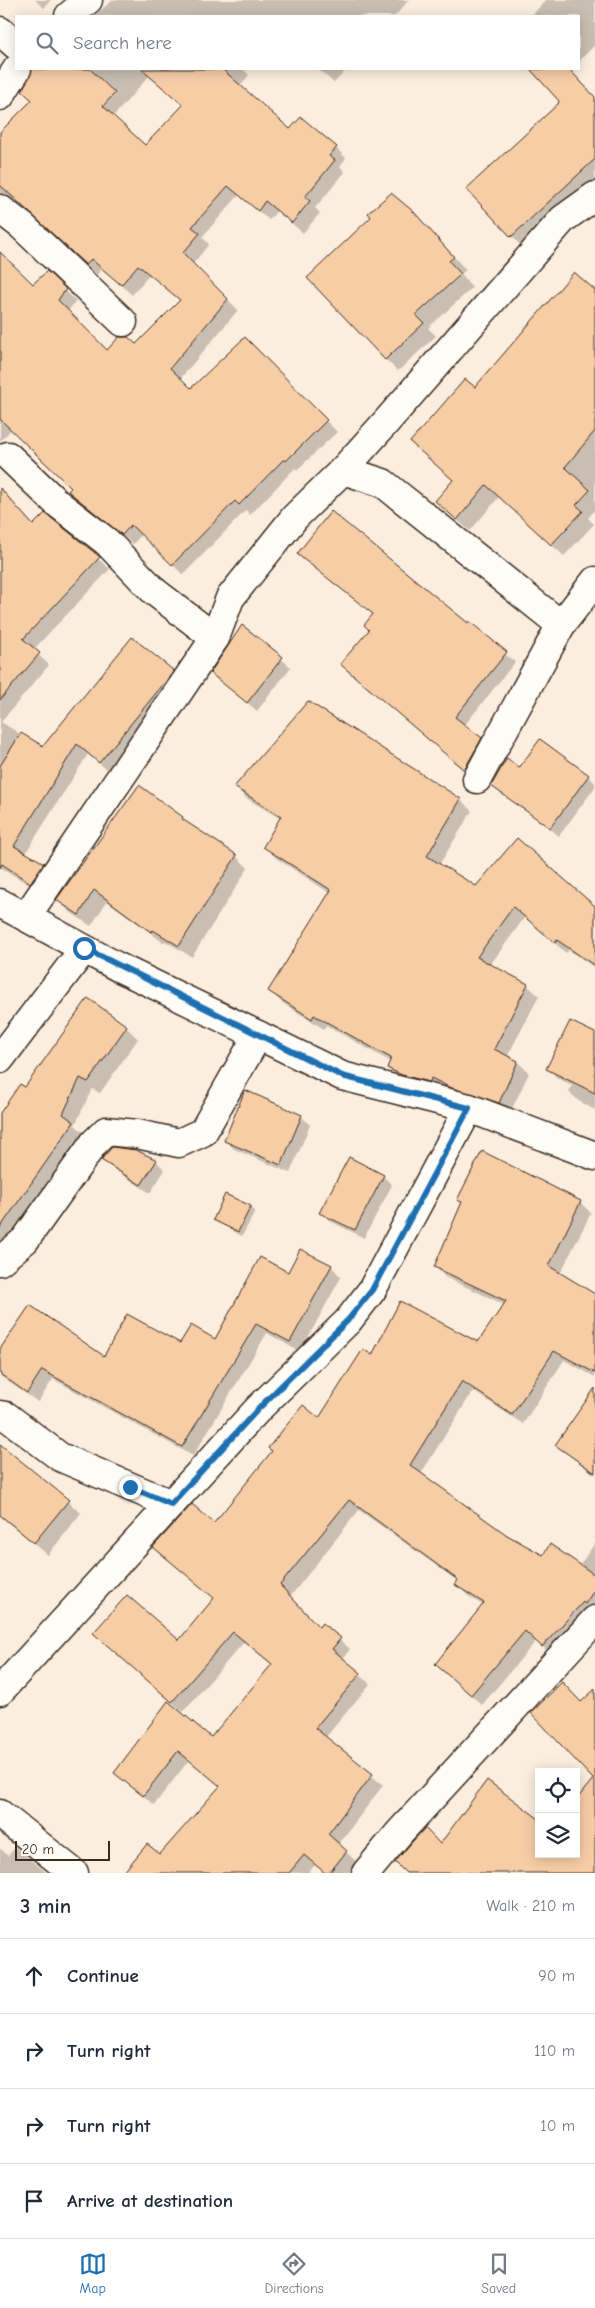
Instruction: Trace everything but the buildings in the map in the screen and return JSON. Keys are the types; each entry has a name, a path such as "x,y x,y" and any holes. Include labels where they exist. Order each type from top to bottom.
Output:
{"street":[{"path":"70,15 88,0"},
{"path":"0,32 15,44"},
{"path":"0,96 16,70"},
{"path":"26,917 215,638 230,598 295,517 343,470 563,220 595,196"},
{"path":"0,209 22,226 122,322"},
{"path":"8,456 57,504 107,542 155,592 215,638"},
{"path":"343,470 383,483 562,625"},
{"path":"477,779 562,625 595,581"},
{"path":"0,903 84,948 342,1076 469,1108 595,1156"},
{"path":"0,1059 84,948"},
{"path":"0,1261 25,1240 94,1144 106,1131 137,1134 179,1142 203,1132 258,1035"},
{"path":"0,1692 259,1408 348,1320 372,1290 469,1108"},
{"path":"0,1415 6,1416 60,1457 171,1504"},
{"path":"366,1873 400,1832 595,1620"},
{"path":"0,1814 74,1873"}],"route":[{"path":"84,948 118,967 342,1076 469,1108 372,1290 348,1320 259,1408 171,1504 130,1487"}]}
